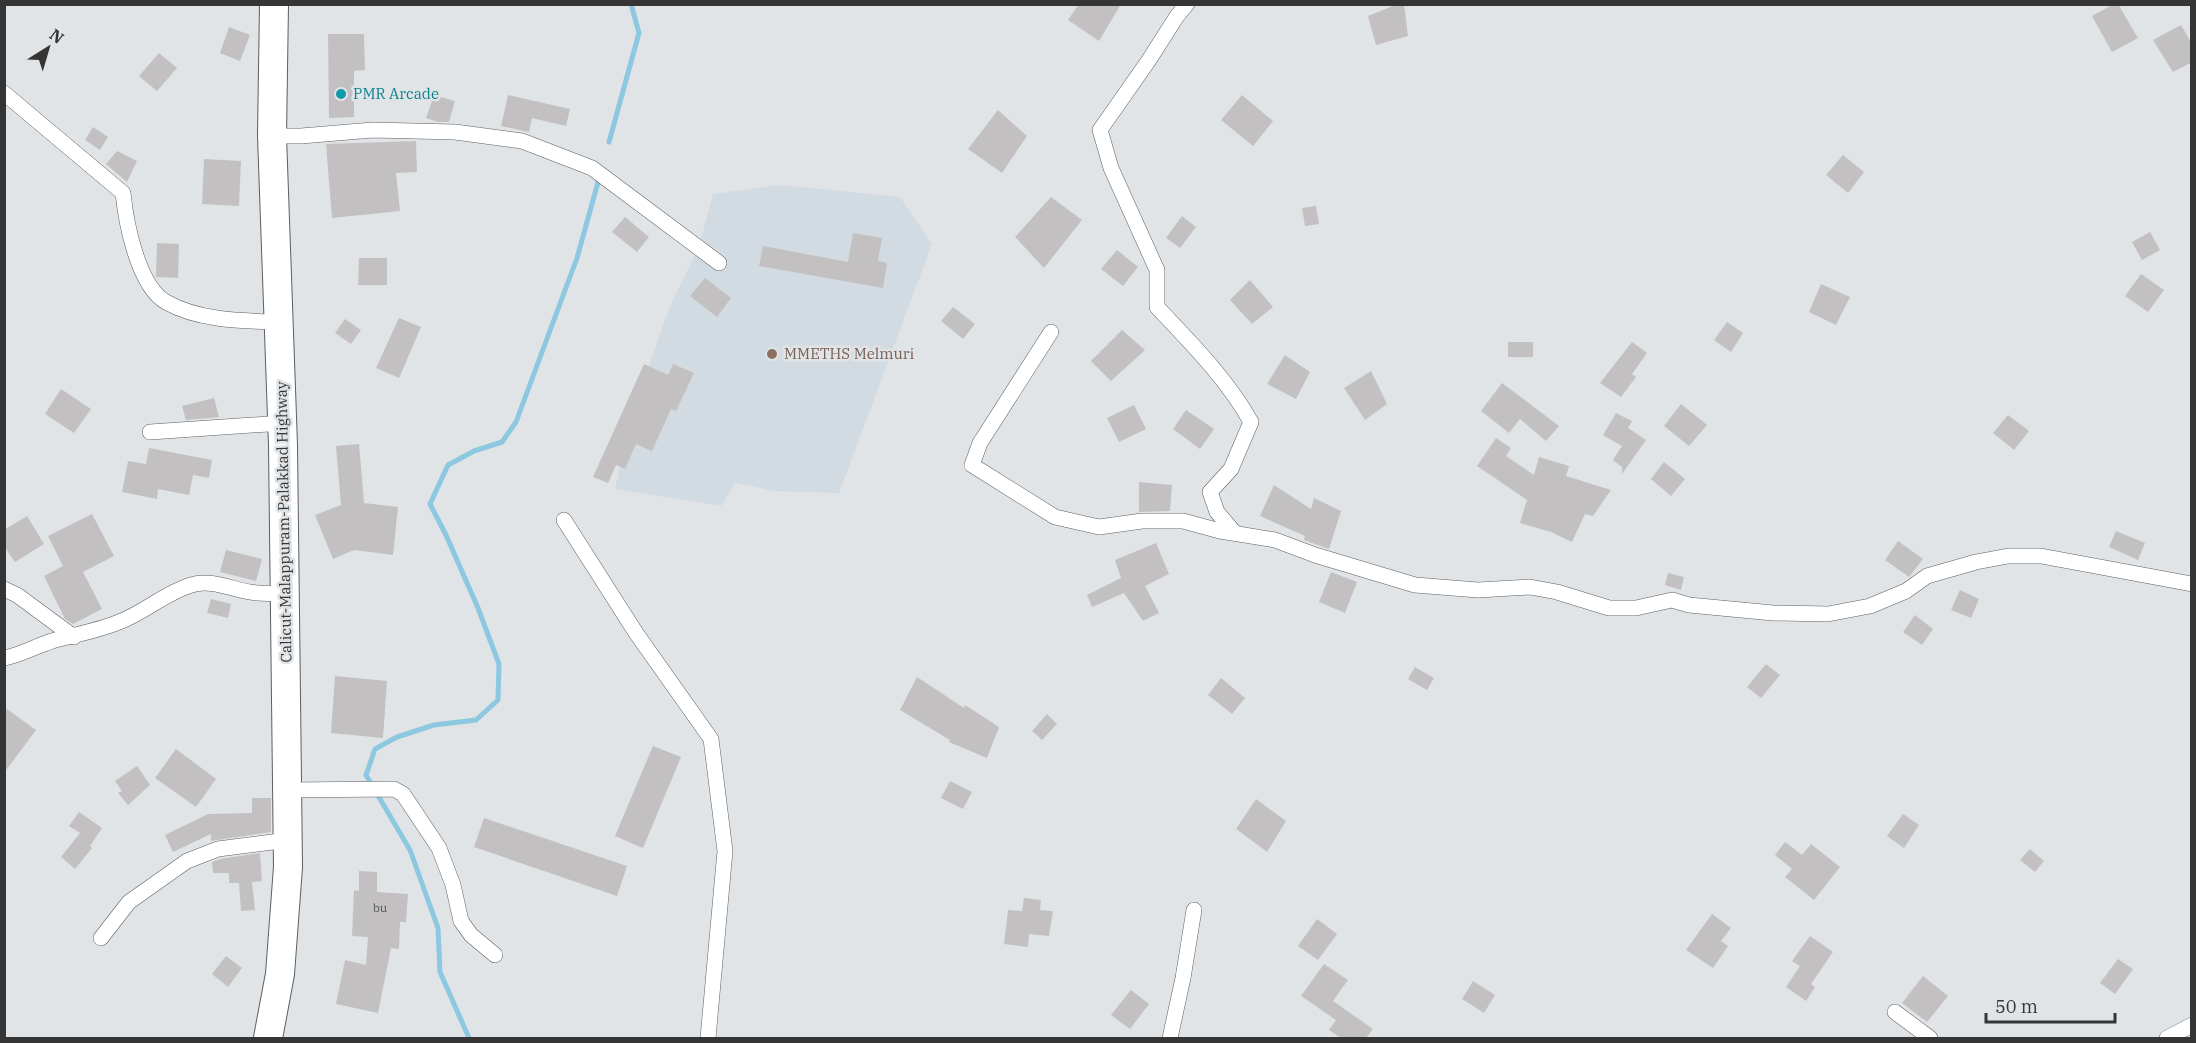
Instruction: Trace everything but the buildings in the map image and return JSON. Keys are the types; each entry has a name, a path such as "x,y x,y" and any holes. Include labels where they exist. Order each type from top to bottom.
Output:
{"highway":[{"name":"Calicut-Malappuram-Palakkad Highway","path":"268,1038 280,974 288,840 299,790 286,593 280,322 272,136 274,4"}],"street":[{"path":"1187,4 1100,130 1111,168 1157,270 1157,307 1221,378 1241,403 1251,422 1231,469 1210,492 1216,513 1234,532"},
{"path":"4,93 123,193 125,211 143,276 165,302 193,312 228,320 280,322"},
{"path":"272,136 373,130 455,132 522,141 591,168 719,262"},
{"path":"1051,332 980,443 972,465 1055,517 1099,527 1142,521 1184,521 1220,531 1275,540 1415,585 1478,590 1530,587 1573,596 1609,608 1636,608 1672,600 1689,605 1773,614 1828,614 1870,606 1906,591 1927,576 1976,562 2008,556 2041,556 2192,584"},
{"path":"150,432 283,423"},
{"path":"564,520 636,633 711,739 724,851 708,1038"},
{"path":"4,658 124,620 191,585 201,583 257,593 286,593"},
{"path":"4,589 17,595 74,637"},
{"path":"299,790 394,789 403,794 439,848 453,885 461,921 471,935 495,955"},
{"path":"101,938 129,902 187,861 218,849 288,840"},
{"path":"1170,1038 1184,978 1194,910"},
{"path":"1895,1012 1930,1038"},
{"path":"2167,1038 2192,1025"}],"shaded area":[{"name":"MMETHS Melmuri","path":"781,185 900,197 932,244 839,493 775,491 735,483 721,506 615,489 635,403 671,304 699,247 713,194"}],"waterway":[{"path":"609,142 639,33 631,4"},
{"path":"469,1038 440,972 438,928 410,850 366,775 375,749 397,737 434,725 476,720 498,700 499,664 478,608 430,504 448,465 474,451 502,442 516,422 577,258 600,175"}],"place":[{"name":"PMR Arcade","path":"341,94"},
{"name":"MMETHS Melmuri","path":"772,354"}]}
